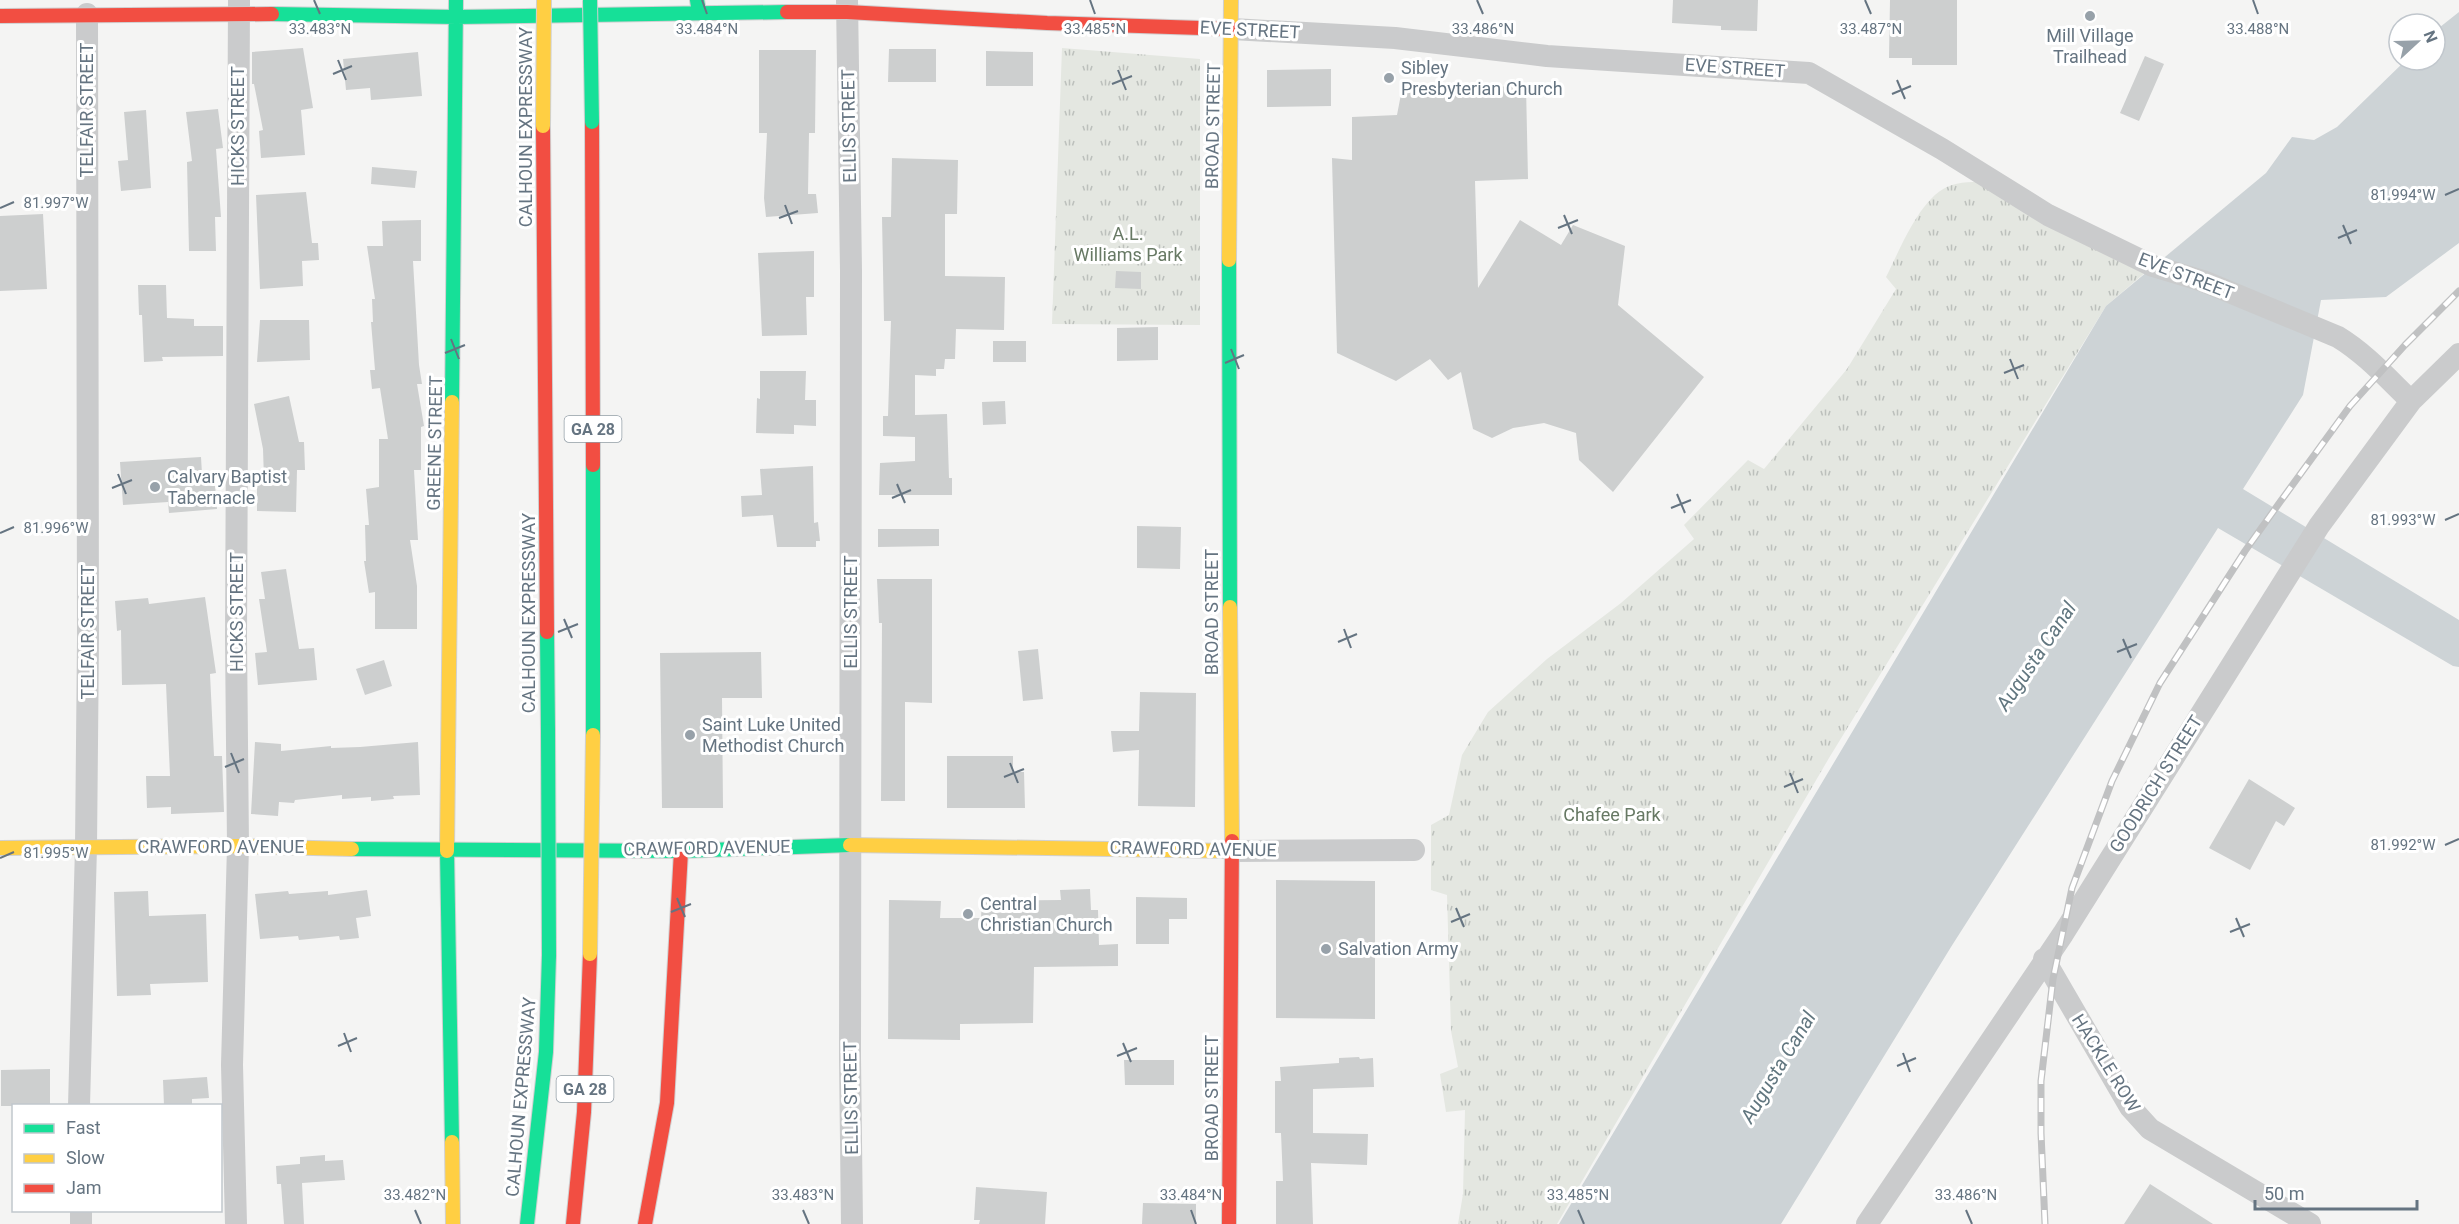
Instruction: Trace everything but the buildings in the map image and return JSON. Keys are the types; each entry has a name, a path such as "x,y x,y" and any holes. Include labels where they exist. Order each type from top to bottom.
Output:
{"main road":[{"name":"GREENE STREET","path":"453,1224 447,851 456,0"},
{"name":"CALHOUN EXPRESSWAY","path":"527,1224 533,1191 546,1052 549,956 544,0"},
{"name":"GA 28","path":"573,1224 584,1112 590,954 593,735 590,0"},
{"name":"BROAD STREET","path":"1229,1224 1232,850 1228,421 1232,0"},
{"name":"EVE STREET","path":"0,16 239,7 456,16 698,6 847,6 1047,23 1232,29"},
{"name":"CRAWFORD AVENUE","path":"0,848 238,846 447,851 681,851 850,845 1232,850"},
{"path":"645,1224 667,1103 681,851"}],"street":[{"name":"ELLIS STREET","path":"847,6 851,271 852,1224"},
{"name":"HICKS STREET","path":"236,1224 231,1065 238,846 236,615 239,7"},
{"name":"TELFAIR STREET","path":"79,1104 86,847 88,650 87,14"},
{"name":"EVE STREET","path":"1232,29 1395,38 1547,56 1809,73 1942,149 2048,215 2153,266 2203,281 2338,337 2353,346 2411,401"},
{"name":"GOODRICH STREET","path":"1867,1224 2063,934 2319,526 2411,401 2459,354"},
{"name":"CRAWFORD AVENUE","path":"1232,850 1414,850"},
{"name":"HACKLE ROW","path":"2044,959 2130,1107 2150,1129 2310,1224"}],"green space":[{"name":"A.L. Williams Park","path":"1062,48 1200,59 1200,325 1052,324"},
{"name":"Chafee Park","path":"1994,181 2153,266 2106,306 1829,758 1557,1224 1458,1224 1463,1194 1465,1110 1446,1112 1440,1074 1458,1067 1451,1031 1447,895 1431,890 1431,825 1449,815 1462,755 1488,712 1547,659 1621,603 1694,539 1684,525 1748,460 1764,469 1847,369 1896,289 1886,277 1913,224 1931,199 1941,190 1952,185"}],"water":[{"name":"Augusta Canal","path":"2459,12 2459,243 2386,297 2321,300 2303,395 2243,489 2459,620 2459,667 2453,666 2218,528 1951,947 1781,1224 1559,1224 2106,306 2266,173 2292,137 2314,140 2337,127 2394,72 2447,72 2447,22"}],"railway":[{"path":"2045,1224 2041,1081 2053,979 2072,888 2112,781 2160,683 2245,551 2350,406 2405,345 2459,291"}],"traffic: fast":[{"path":"452,402 456,0"},
{"path":"590,0 592,122"},
{"path":"697,0 699,12"},
{"path":"272,14 456,17 787,12"},
{"path":"1229,260 1230,607"},
{"path":"593,465 593,735"},
{"path":"547,632 548,731"},
{"path":"548,731 549,955"},
{"path":"352,849 681,851 850,845"},
{"path":"447,851 452,1142"},
{"path":"527,1224 546,1052 549,955"}],"traffic: slow":[{"path":"543,126 544,0"},
{"path":"1229,260 1231,0"},
{"path":"447,851 452,402"},
{"path":"1230,607 1232,841"},
{"path":"590,954 593,735"},
{"path":"850,845 1232,851"},
{"path":"0,848 238,846 352,849"},
{"path":"452,1142 453,1224"}],"traffic: jam":[{"path":"787,12 847,12 1047,23 1232,29"},
{"path":"0,16 272,14"},
{"path":"592,122 593,465"},
{"path":"543,126 547,632"},
{"path":"1229,1224 1232,841"},
{"path":"645,1224 667,1103 681,851"},
{"path":"573,1224 584,1112 590,954"}],"place":[{"name":"Mill Village Trailhead","path":"2090,16"},
{"name":"Sibley Presbyterian Church","path":"1389,78"},
{"name":"Calvary Baptist Tabernacle","path":"155,487"},
{"name":"Saint Luke United Methodist Church","path":"690,735"},
{"name":"Central Christian Church","path":"968,914"},
{"name":"Salvation Army","path":"1326,949"}]}
